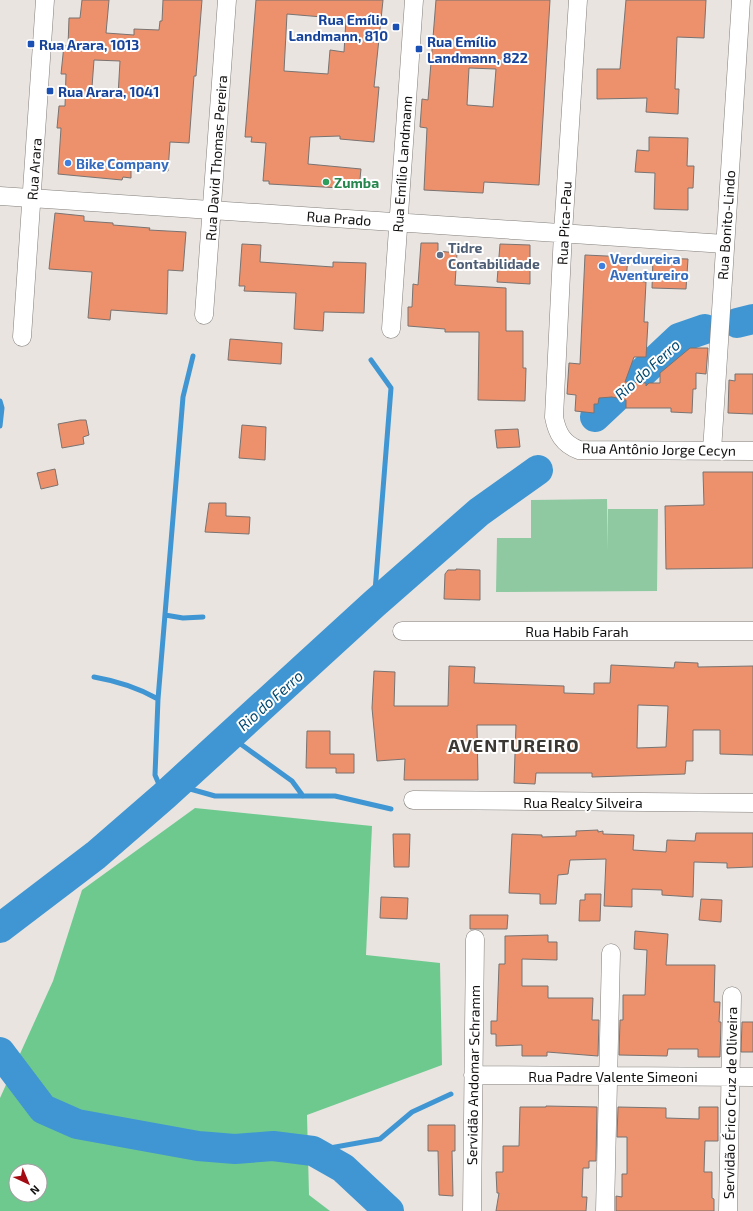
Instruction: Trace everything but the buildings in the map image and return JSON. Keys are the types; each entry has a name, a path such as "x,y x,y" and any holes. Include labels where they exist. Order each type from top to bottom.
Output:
{"street":[{"name":"Rua Arara","path":"22,337 45,0"},
{"name":"Rua David Thomas Pereira","path":"204,315 227,0"},
{"name":"Rua Emílio Landmann","path":"391,329 414,0"},
{"name":"Rua Pica-Pau","path":"566,444 560,435 554,417 562,233 578,0"},
{"name":"Rua Bonito-Lindo","path":"712,451 741,0"},
{"name":"Rua Prado","path":"0,196 725,244"},
{"name":"Rua Antônio Jorge Cecyn","path":"566,444 579,450 588,451 753,451"},
{"name":"Rua Habib Farah","path":"402,631 753,631"},
{"name":"Rua Realcy Silveira","path":"413,800 753,803"},
{"name":"Servidão Andomar Schramm","path":"472,1211 475,939"},
{"path":"605,1211 612,953"},
{"name":"Servidão Érico Cruz de Oliveira","path":"728,1211 732,996"},
{"name":"Rua Padre Valente Simeoni","path":"473,1076 753,1077"}],"green space":[{"path":"607,499 608,550 608,509 658,509 657,591 496,592 497,538 531,538 531,500"},
{"path":"195,808 372,826 366,955 440,963 442,1065 307,1115 309,1195 330,1211 0,1211 0,1098 53,981 82,890"}],"waterway":[{"name":"Rio do Ferro","path":"737,323 753,319"},
{"name":"Rio do Ferro","path":"595,417 679,338 705,329"},
{"path":"164,796 155,775 158,699 183,397 193,356"},
{"path":"371,360 391,388 374,604"},
{"path":"0,401 2,408 0,426"},
{"name":"Rio do Ferro","path":"0,928 96,855 164,796 374,604 479,512 538,470"},
{"path":"165,615 183,618 203,617"},
{"path":"94,677 127,685 158,699"},
{"path":"232,734 242,745 292,781 303,796"},
{"path":"176,785 215,796 335,796 391,809"},
{"path":"0,1052 43,1109 77,1124 198,1146 235,1149 273,1146 313,1151 343,1168 389,1211"},
{"path":"313,1151 380,1139 412,1112 451,1094"}],"place":[{"name":"Rua Emílio Landmann, 810","path":"396,27"},
{"name":"Rua Arara, 1013","path":"31,44"},
{"name":"Rua Emílio Landmann, 822","path":"419,49"},
{"name":"Rua Arara, 1041","path":"50,91"},
{"name":"Bike Company","path":"68,163"},
{"name":"Zumba","path":"326,182"},
{"name":"Tidre Contabilidade","path":"440,255"},
{"name":"Verdureira Aventureiro","path":"602,266"}],"district":[{"name":"AVENTUREIRO","path":"514,745"}]}
